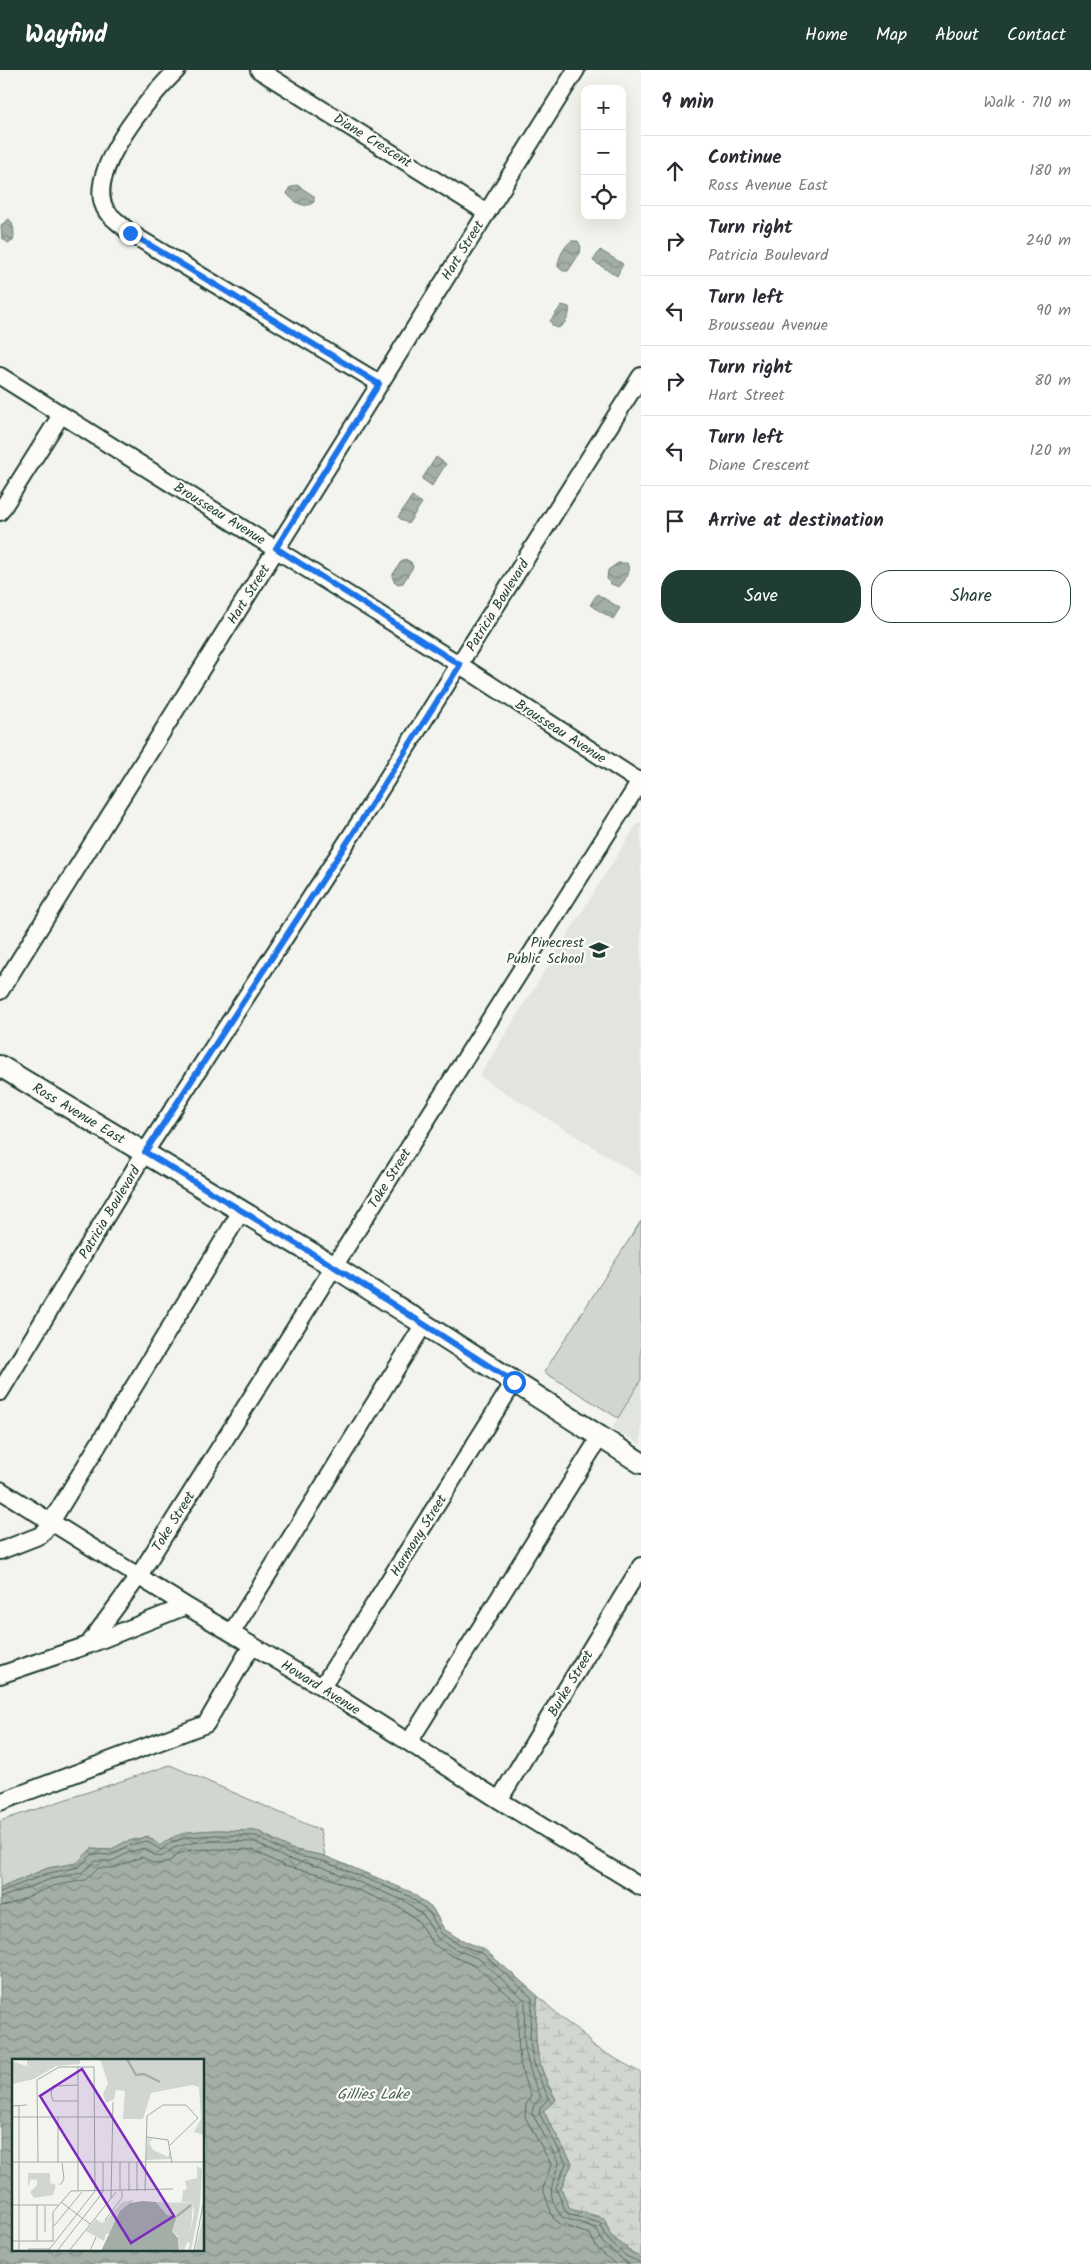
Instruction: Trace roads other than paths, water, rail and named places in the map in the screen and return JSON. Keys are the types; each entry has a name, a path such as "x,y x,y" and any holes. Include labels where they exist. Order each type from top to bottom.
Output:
{"main road":[{"name":"Ross Avenue East","path":"0,1066 333,1266 641,1463"}],"street":[{"path":"177,70 156,89 131,123 110,157 101,191 106,211 130,233 379,384"},
{"name":"Diane Crescent","path":"259,70 486,212"},
{"name":"Hart Street","path":"0,991 576,70"},
{"name":"Brousseau Avenue","path":"0,376 276,548 640,781"},
{"name":"Patricia Boulevard","path":"0,1392 145,1152 354,832 641,376"},
{"path":"0,512 61,415"},
{"name":"Toke Street","path":"88,1645 138,1577 640,781"},
{"path":"0,1551 41,1535 51,1522 242,1210"},
{"path":"232,1632 424,1324"},
{"name":"Harmony Street","path":"322,1687 514,1382"},
{"path":"409,1742 600,1437"},
{"name":"Howard Avenue","path":"0,1490 138,1577 322,1687 499,1800 641,1887"},
{"name":"Burke Street","path":"499,1800 641,1566"},
{"path":"0,1675 88,1645 186,1606"},
{"path":"0,1802 206,1724 252,1645"}],"water":[{"path":"297,185 314,196 314,202 303,205 287,194 289,188"},
{"path":"9,219 13,226 14,235 13,241 8,243 2,238 1,225"},
{"path":"571,241 578,241 581,247 580,253 568,271 563,271 558,267 560,256"},
{"path":"600,250 623,264 617,276 593,261"},
{"path":"562,305 569,307 569,313 565,322 558,328 553,326 550,321"},
{"path":"436,457 446,464 432,486 422,479"},
{"path":"412,496 422,503 408,524 398,517"},
{"path":"405,559 411,562 413,567 403,583 398,584 392,576 400,563"},
{"path":"618,563 627,563 629,569 625,580 619,587 611,584 607,579 608,570"},
{"path":"597,594 620,608 613,619 590,605"},
{"name":"Gillies Lake","path":"216,1830 258,1831 291,1849 325,1856 411,1892 433,1909 444,1929 458,1938 485,1950 538,1996 537,2050 544,2074 556,2100 543,2111 572,2163 561,2188 570,2209 604,2218 611,2236 641,2259 641,2264 0,2264 0,1888 48,1868 77,1863 91,1849 110,1850 125,1842 148,1836 160,1846 173,1837 194,1832"}],"place":[{"name":"Pinecrest Public School","path":"599,950"}]}
